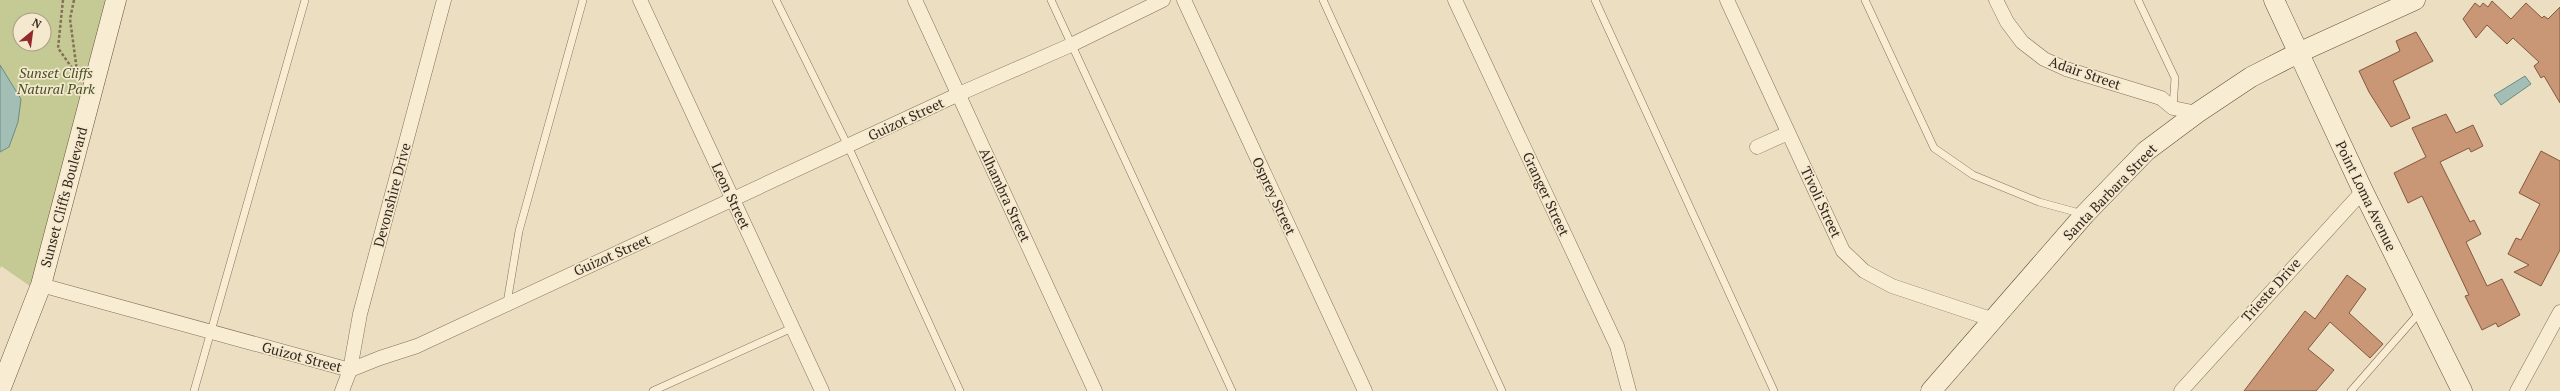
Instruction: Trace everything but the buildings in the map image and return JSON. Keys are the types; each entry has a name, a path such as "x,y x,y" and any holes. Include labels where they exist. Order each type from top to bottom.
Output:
{"street":[{"name":"Sunset Cliffs Boulevard","path":"0,390 41,285 116,0"},
{"name":"Devonshire Drive","path":"342,391 350,370 360,314 444,0"},
{"name":"Leon Street","path":"640,0 822,391"},
{"name":"Alhambra Street","path":"915,0 1095,391"},
{"name":"Guizot Street","path":"41,285 350,370 417,346 507,303 733,201 959,94 1071,45 1163,0"},
{"name":"Osprey Street","path":"1184,0 1365,391"},
{"name":"Granger Street","path":"1455,0 1617,346 1629,391"},
{"name":"Tivoli Street","path":"1727,0 1843,251 1864,271 1892,286 1994,320"},
{"name":"Adair Street","path":"1996,0 2006,22 2022,42 2044,59 2066,69 2161,98 2173,108 2197,113"},
{"name":"Point Loma Avenue","path":"2274,0 2363,191 2462,391"},
{"name":"Santa Barbara Street","path":"1931,391 2085,214 2146,151 2197,113 2251,77 2298,53 2414,0"},
{"path":"1757,147 1788,133"},
{"name":"Trieste Drive","path":"2181,391 2363,191"},
{"path":"2517,391 2560,312"}],"lane":[{"path":"194,391 213,333 305,0"},
{"path":"507,303 519,231 582,0"},
{"path":"776,0 848,146 960,391"},
{"path":"1051,0 1232,391"},
{"path":"1323,0 1502,391"},
{"path":"1595,0 1774,391"},
{"path":"1865,0 1934,148 1973,175 2039,202 2085,214"},
{"path":"2138,0 2175,78 2173,108"},
{"path":"2351,391 2422,310"},
{"path":"653,391 792,328"}],"path":[{"path":"63,0 58,48 78,76 82,77"},
{"path":"74,0 70,19 78,76"}],"green space":[{"name":"Sunset Cliffs Natural Park","path":"0,0 118,0 37,291 1,266 0,269 0,152 9,147 18,122 0,65"}],"water":[{"path":"0,65 21,99 18,122 9,147 0,152"},
{"path":"2525,76 2531,84 2501,105 2494,95"}]}
